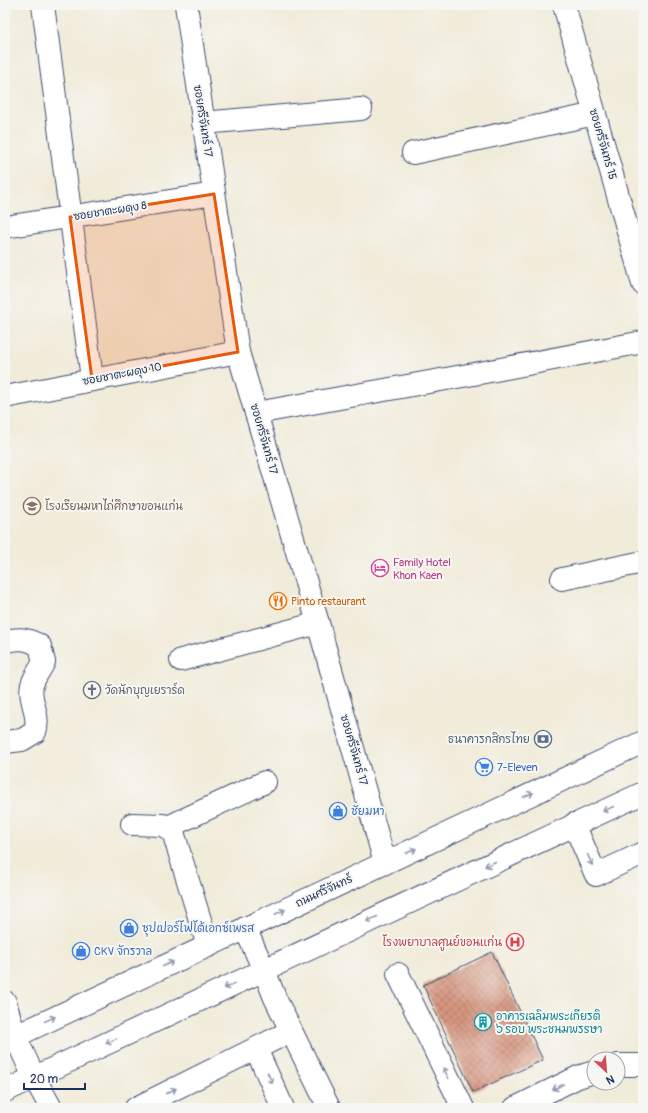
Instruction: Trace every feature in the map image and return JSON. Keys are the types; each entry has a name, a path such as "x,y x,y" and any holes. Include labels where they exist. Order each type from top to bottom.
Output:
{"street":[{"path":"43,5 92,379"},
{"name":"ซอยศรีจันทร์ 17","path":"186,5 238,352 318,623 385,862"},
{"name":"ซอยศรีจันทร์ 15","path":"564,5 643,284"},
{"path":"203,123 361,109"},
{"path":"413,153 595,114"},
{"name":"ซอยชาตะผดุง 8","path":"5,227 214,194"},
{"path":"256,413 643,342"},
{"name":"ซอยชาตะผดุง 10","path":"5,397 238,352"},
{"path":"562,580 643,562"},
{"path":"182,660 318,623"},
{"path":"5,641 17,638 29,639 40,646 44,662 32,685 31,692 37,718 35,732 22,740 5,742"},
{"name":"ถนนศรีจันทร์","path":"10,1039 643,742"},
{"path":"168,827 265,782"},
{"path":"5,1091 643,792"},
{"path":"132,824 163,824 173,832 208,946"},
{"path":"574,824 596,874 643,853"},
{"path":"245,928 291,1031 329,1108"},
{"path":"398,974 463,1108"},
{"path":"5,1002 10,1039 34,1077 51,1108"},
{"path":"136,1108 291,1031"},
{"path":"256,1049 283,1108"},
{"path":"626,1065 643,1065"},
{"path":"515,1108 586,1074"}],"highlighted area":[{"path":"214,194 238,352 92,379 70,217"}],"building":[{"name":"อาคารเฉลิมพระเกียรติ ๖ รอบ พระชนมพรรษา","path":"492,952 543,1060 473,1092 423,985"}],"place":[{"name":"โรงเรียนมหาไถ่ศึกษาขอนแก่น","path":"32,506"},
{"name":"Family Hotel Khon Kaen","path":"380,568"},
{"name":"Pinto restaurant","path":"278,601"},
{"name":"วัดนักบุญเยราร์ด","path":"92,690"},
{"name":"ธนาคารกสิกรไทย","path":"543,739"},
{"name":"7-Eleven","path":"484,767"},
{"name":"ชัยมหา","path":"338,811"},
{"name":"ซุปเปอร์โฟโต้เอกซ์เพรส","path":"129,928"},
{"name":"โรงพยาบาลศูนย์ขอนแก่น","path":"515,942"},
{"name":"CKV จักรวาล","path":"81,951"},
{"name":"อาคารเฉลิมพระเกียรติ ๖ รอบ พระชนมพรรษา","path":"483,1022"}]}
